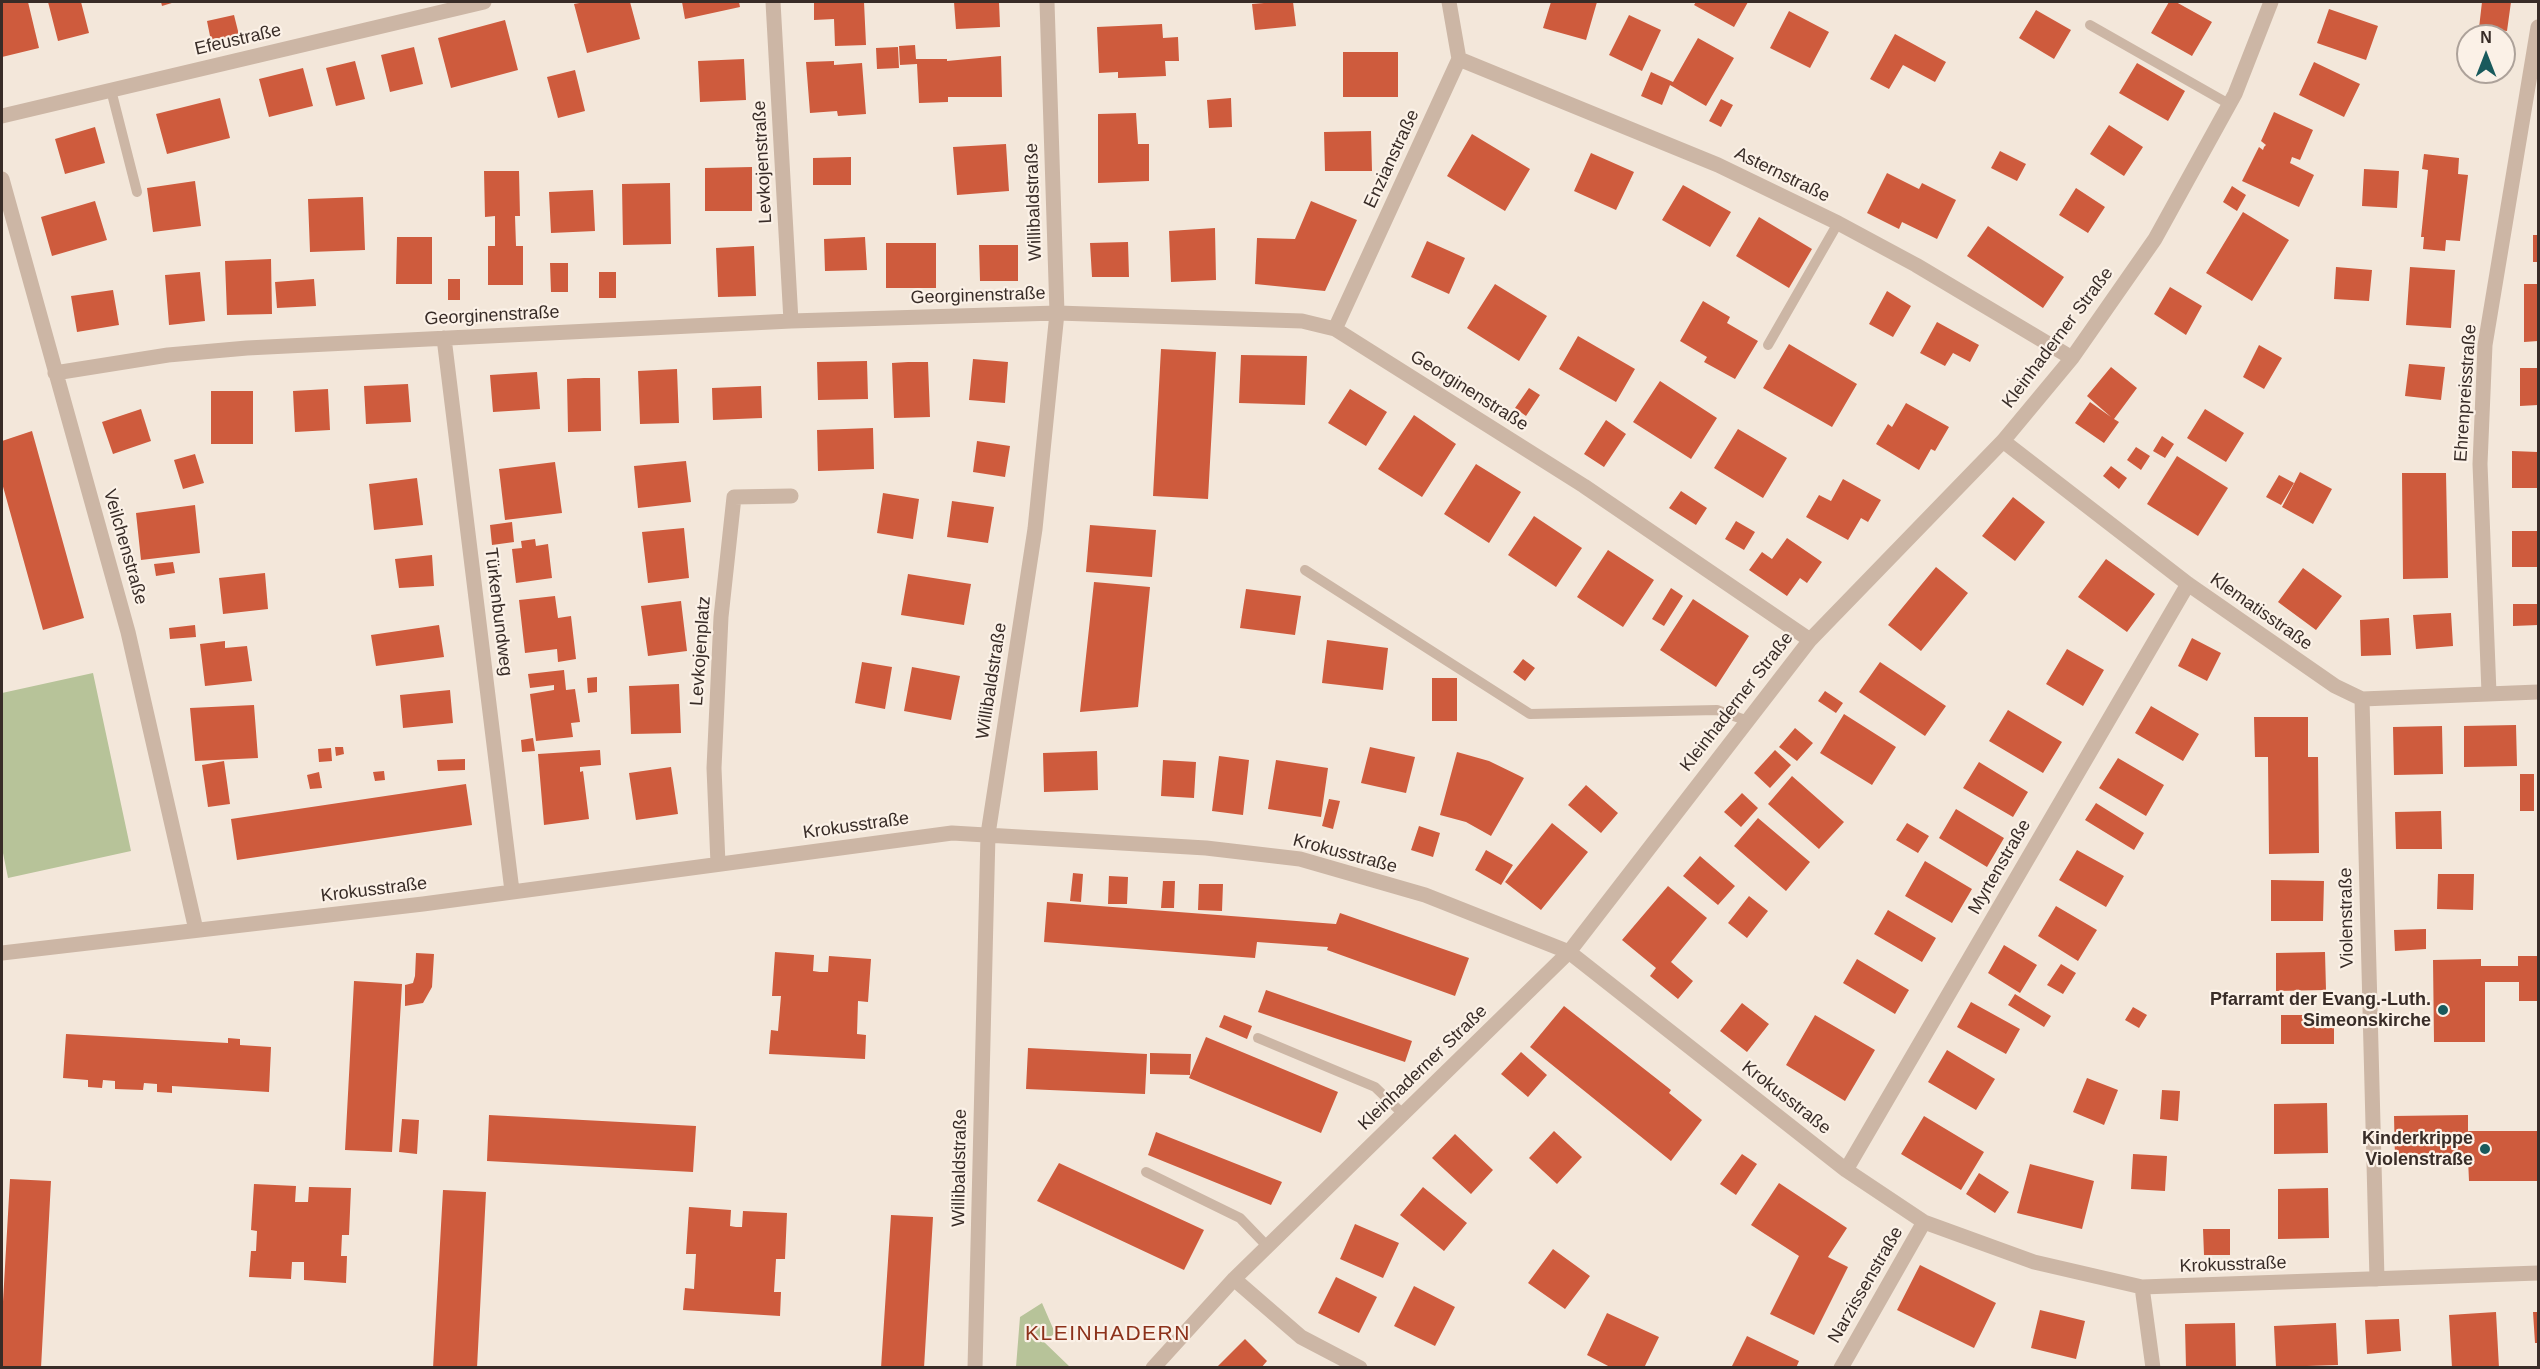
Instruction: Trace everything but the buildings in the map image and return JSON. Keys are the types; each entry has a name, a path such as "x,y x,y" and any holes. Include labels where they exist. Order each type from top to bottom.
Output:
{"street":[{"name":"Efeustraße","path":"2,116 484,2"},
{"name":"Levkojenstraße","path":"773,2 791,321"},
{"name":"Willibaldstraße","path":"975,1368 988,834 1035,529 1057,313 1047,2"},
{"path":"1449,2 1459,58"},
{"name":"Kleinhaderner Straße","path":"1153,1368 1267,1246 1569,952 1810,640 2003,441 2072,358 2155,240 2229,104 2271,2"},
{"name":"Ehrenpreisstraße","path":"2490,693 2480,464 2485,345 2538,27"},
{"name":"Asternstraße","path":"1459,58 1718,165 1838,223 1916,265 2072,358"},
{"name":"Enzianstraße","path":"1335,329 1459,58"},
{"name":"Veilchenstraße","path":"2,179 128,632 196,930"},
{"name":"Georginenstraße","path":"55,373 168,355 247,348 791,321 1057,313 1302,321 1335,329 1584,486 1810,640"},
{"name":"Türkenbundweg","path":"444,338 512,891"},
{"name":"Klematisstraße","path":"2003,441 2188,584 2335,686 2362,699 2538,692"},
{"name":"Levkojenplatz","path":"718,864 714,768 722,617 734,497 791,496"},
{"name":"Myrtenstraße","path":"1846,1170 2188,584"},
{"name":"Violenstraße","path":"2362,699 2376,1280"},
{"name":"Krokusstraße","path":"2,952 512,891 952,833 1206,848 1300,859 1425,895 1569,952 1846,1170 1924,1222 2034,1262 2142,1287 2538,1273"},
{"name":"Narzissenstraße","path":"1841,1368 1924,1222"},
{"path":"1234,1279 1301,1337 1360,1368"},
{"path":"2142,1287 2153,1368"}],"lane":[{"path":"2090,24 2229,104"},
{"path":"111,90 137,192"},
{"path":"1768,345 1838,223"},
{"path":"1305,570 1530,714 1717,710 1748,721"},
{"path":"1258,1038 1376,1087 1403,1114"},
{"path":"1146,1172 1240,1218 1267,1246"}],"green space":[{"path":"93,673 131,851 8,878 2,848 2,693"},
{"path":"1042,1303 1055,1333 1044,1342 1070,1367 1016,1367 1020,1317"}],"place":[{"name":"Pfarramt der Evang.-Luth. Simeonskirche","path":"2443,1010"},
{"name":"Kinderkrippe Violenstraße","path":"2485,1149"}],"district":[{"name":"KLEINHADERN","path":"1108,1334"}]}
